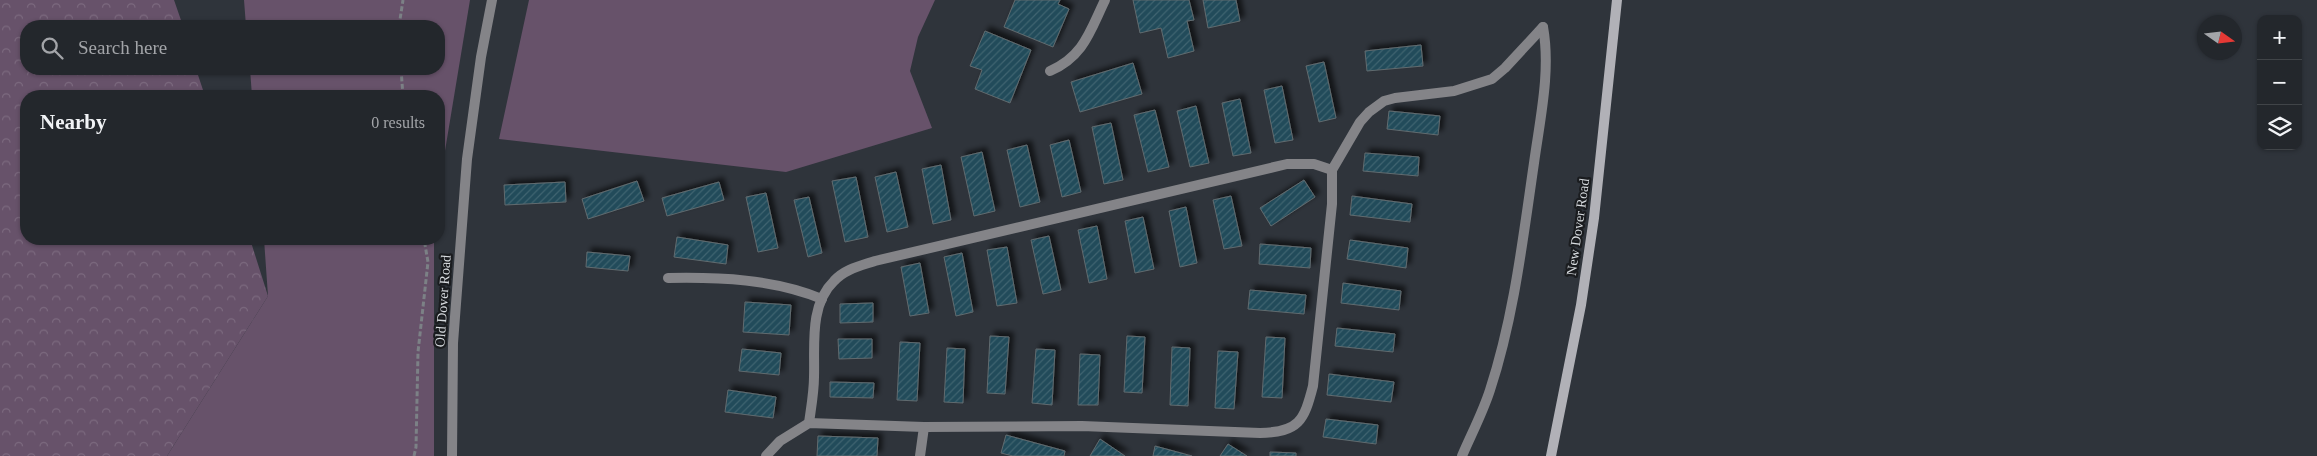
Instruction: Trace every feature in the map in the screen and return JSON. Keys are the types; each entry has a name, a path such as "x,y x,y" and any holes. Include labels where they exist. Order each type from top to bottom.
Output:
{"main road":[{"name":"New Dover Road","path":"1551,456 1581,305 1594,218 1617,0"}],"street":[{"name":"Old Dover Road","path":"452,456 453,343 467,159 479,66 492,0"},
{"path":"1050,71 1067,64 1079,51 1105,0"},
{"path":"766,456 780,441 809,423 924,427 1082,426 1260,433 1278,432 1292,428 1308,405 1313,386 1332,204 1332,170 1360,122 1376,106 1395,98 1454,91 1492,79 1505,68 1543,27 1546,45 1543,98 1526,218 1506,325 1490,391 1462,456"},
{"path":"809,423 814,379 814,332 822,299 834,280 845,271 875,261 1287,164 1314,164 1332,170"},
{"path":"668,278 718,278 771,285 801,290 822,299"},
{"path":"920,456 924,427"}],"path":[{"path":"400,20 403,0"},
{"path":"401,75 403,90"},
{"path":"414,456 416,447 418,352 428,262 425,245"}],"green space":[{"path":"0,0 174,0 181,20 20,20 20,75 198,75 203,90 20,90 20,245 252,245 268,296 167,456 0,456"},
{"path":"244,0 470,0 445,151 445,90 252,90 250,75 445,75 445,20 246,20"},
{"path":"529,0 935,0 918,37 910,71 932,128 786,172 499,139"},
{"path":"264,245 434,245 434,456 167,456 268,296"}],"building":[{"path":"1015,0 1060,0 1058,4 1069,9 1053,47 1004,27"},
{"path":"1133,0 1189,0 1194,20 1187,21 1194,51 1168,58 1161,28 1140,33"},
{"path":"1203,0 1236,0 1240,21 1208,28"},
{"path":"985,31 1031,50 1010,103 975,89 982,70 970,66"},
{"path":"1421,45 1423,66 1367,71 1365,51"},
{"path":"1324,62 1336,118 1319,122 1306,66"},
{"path":"1133,63 1142,94 1080,112 1071,82"},
{"path":"1282,86 1293,140 1275,143 1264,90"},
{"path":"1240,99 1251,153 1233,156 1222,103"},
{"path":"1196,106 1209,163 1190,167 1177,111"},
{"path":"1155,110 1169,167 1148,172 1134,115"},
{"path":"1389,111 1440,116 1438,135 1387,129"},
{"path":"1111,123 1123,180 1104,184 1092,127"},
{"path":"1069,140 1081,192 1062,197 1050,145"},
{"path":"1027,145 1040,202 1020,207 1007,150"},
{"path":"982,152 995,211 974,216 961,157"},
{"path":"1365,153 1419,157 1418,176 1363,171"},
{"path":"941,165 951,220 933,224 922,169"},
{"path":"896,172 908,227 887,232 875,177"},
{"path":"856,177 868,237 845,242 832,181"},
{"path":"1304,180 1315,197 1271,226 1260,208"},
{"path":"637,181 644,201 588,219 582,199"},
{"path":"565,182 566,202 505,205 504,185"},
{"path":"719,182 724,200 667,216 662,198"},
{"path":"766,193 778,248 758,252 746,197"},
{"path":"1231,196 1242,246 1224,249 1213,200"},
{"path":"1352,196 1412,204 1410,222 1350,215"},
{"path":"809,197 822,253 808,257 794,200"},
{"path":"1186,207 1197,263 1180,267 1169,211"},
{"path":"1143,217 1154,269 1135,273 1125,221"},
{"path":"1097,226 1107,279 1089,283 1078,230"},
{"path":"1049,236 1061,290 1043,294 1031,240"},
{"path":"677,237 728,245 726,264 674,257"},
{"path":"1350,240 1408,248 1406,268 1347,259"},
{"path":"1260,244 1311,248 1310,268 1259,264"},
{"path":"1007,247 1017,303 997,306 987,250"},
{"path":"587,252 630,256 628,271 586,267"},
{"path":"962,253 973,312 956,316 944,257"},
{"path":"920,263 929,313 910,316 901,267"},
{"path":"1343,283 1401,291 1399,310 1341,303"},
{"path":"1250,290 1306,295 1304,314 1248,309"},
{"path":"745,302 791,305 789,335 743,332"},
{"path":"873,303 873,322 840,323 840,304"},
{"path":"1337,328 1395,334 1393,352 1335,346"},
{"path":"990,336 1009,337 1005,394 987,393"},
{"path":"1127,336 1145,337 1142,393 1124,392"},
{"path":"1266,337 1285,338 1282,398 1262,397"},
{"path":"838,339 872,339 872,358 839,359"},
{"path":"900,342 920,343 917,401 897,400"},
{"path":"1172,347 1190,348 1188,406 1170,405"},
{"path":"947,348 965,349 963,403 944,402"},
{"path":"742,349 781,353 779,375 739,371"},
{"path":"1036,349 1055,350 1052,405 1032,403"},
{"path":"1218,351 1238,352 1234,409 1215,408"},
{"path":"1080,354 1100,355 1098,405 1078,405"},
{"path":"1329,374 1394,382 1391,402 1327,395"},
{"path":"830,382 874,383 873,398 830,397"},
{"path":"728,390 776,397 773,418 725,412"},
{"path":"1326,419 1378,425 1376,444 1323,437"},
{"path":"1006,435 1065,451 1064,456 1013,456 1001,453"},
{"path":"818,436 878,438 877,456 817,456"},
{"path":"1100,439 1125,456 1090,456"},
{"path":"1228,444 1247,456 1220,456"},
{"path":"1155,446 1192,456 1153,456"},
{"path":"1270,452 1296,453 1296,456 1270,456"}]}
